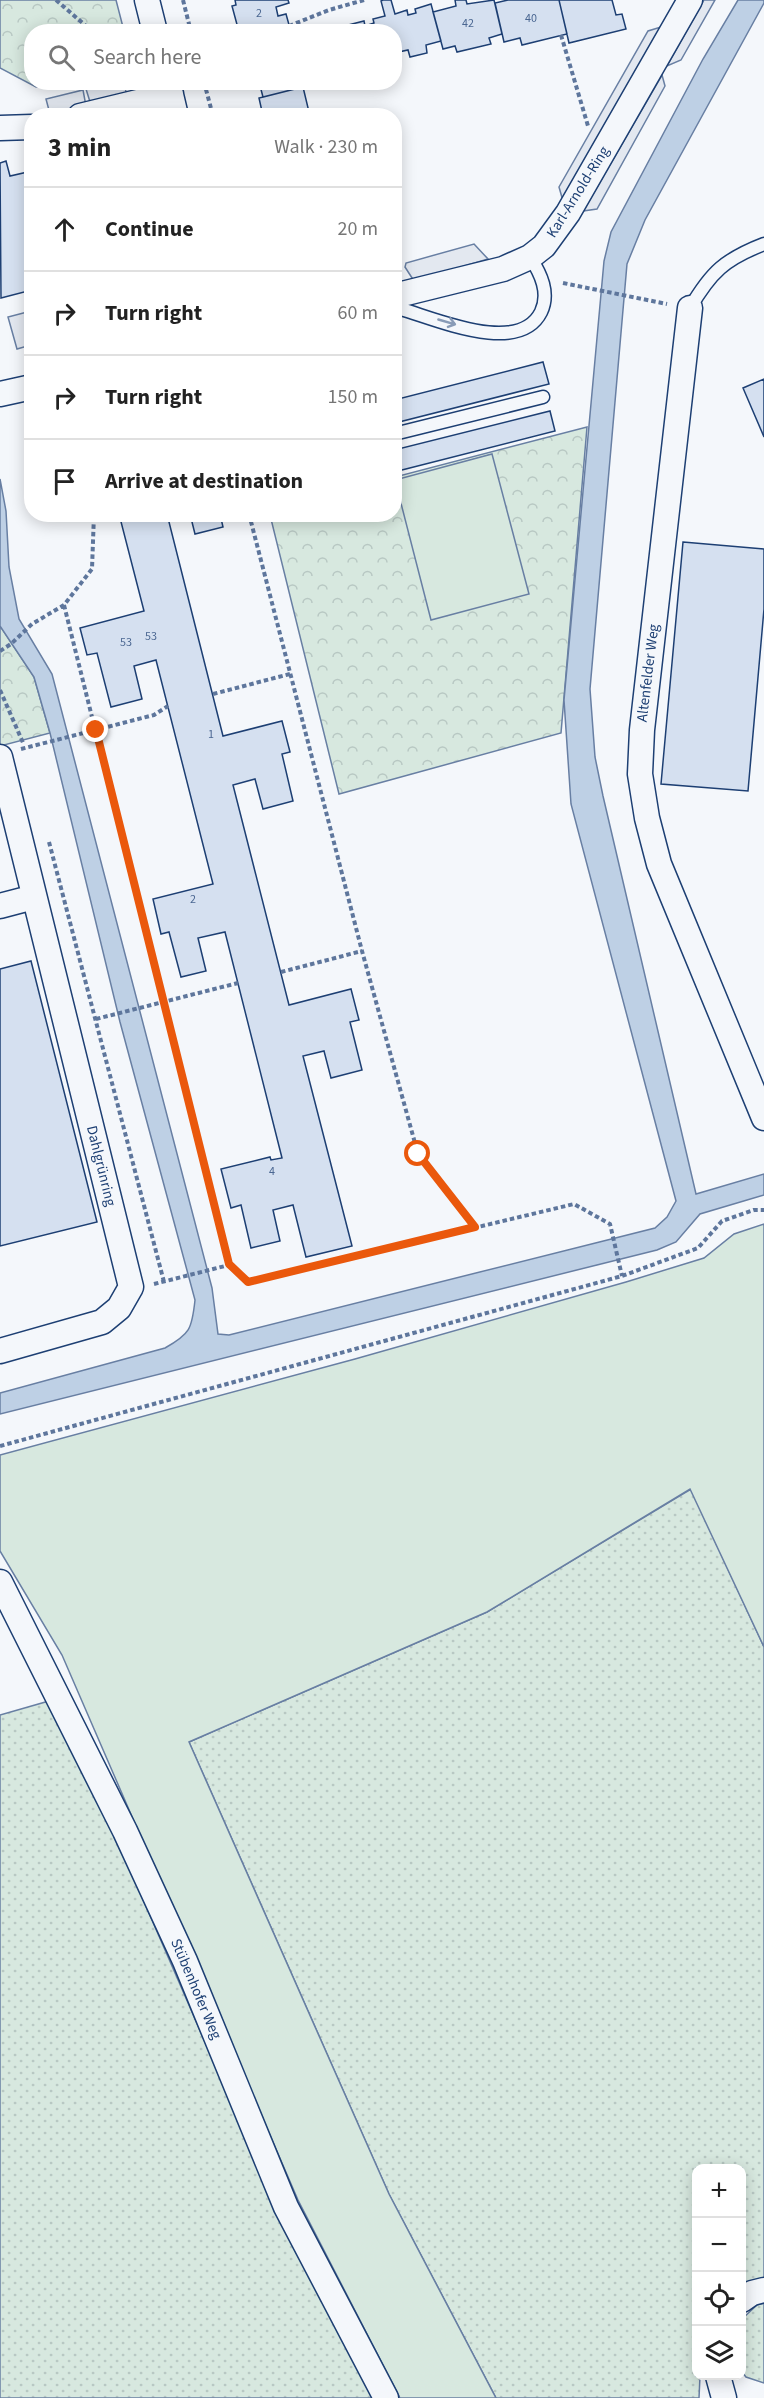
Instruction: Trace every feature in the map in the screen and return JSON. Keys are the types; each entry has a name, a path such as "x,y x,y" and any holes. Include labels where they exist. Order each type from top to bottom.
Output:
{"street":[{"path":"147,0 153,24"},
{"name":"Karl-Arnold-Ring","path":"402,294 502,269 530,257 552,236 601,157 690,0"},
{"path":"119,108 172,97"},
{"path":"0,128 24,127"},
{"name":"Altenfelder Weg","path":"690,308 642,730 640,774 647,818 659,864 764,1118"},
{"path":"0,394 24,389"},
{"name":"Dahlgrünring","path":"0,757 131,1287 119,1308 102,1322 0,1351"},
{"path":"0,906 34,897"},
{"name":"Stübenhofer Weg","path":"0,1582 125,1831 185,1961 286,2207 386,2398"},
{"path":"746,2297 764,2290"},
{"path":"719,2380 724,2398"}],"lane":[{"name":"Altenfelder Weg","path":"690,308 704,283 728,261 764,244"},
{"path":"402,310 485,333 514,334 538,318 545,301 540,273 530,257"},
{"path":"402,432 543,397"}],"path":[{"path":"56,0 84,24"},
{"path":"183,0 189,24"},
{"path":"294,24 329,10 364,0"},
{"path":"561,35 588,124 601,157"},
{"path":"206,90 211,108"},
{"path":"582,288 690,308"},
{"path":"0,651 32,624 64,605 92,569 94,522"},
{"path":"251,522 362,951 418,1154 475,1227"},
{"path":"64,605 229,1264 248,1282 574,1204 610,1224 622,1276"},
{"path":"213,694 290,674"},
{"path":"0,690 28,759"},
{"path":"25,748 154,715 168,706"},
{"path":"49,838 164,1282 229,1264"},
{"path":"281,972 362,951"},
{"path":"96,1019 238,983"},
{"path":"0,1446 622,1276 698,1248 722,1221 754,1210 764,1210"}],"green space":[{"path":"0,0 116,0 122,24 24,24 24,81 0,68"},
{"path":"587,427 561,733 339,794 272,522 402,522 402,475"},
{"path":"492,454 529,594 431,620 402,507 402,478"},
{"path":"0,626 34,677 50,733 0,746"},
{"path":"764,1224 764,1647 690,1489 487,1612 189,1742 389,2194 496,2398 400,2398 298,2200 62,1655 0,1551 0,1455 355,1359 626,1282 704,1258 734,1234"},
{"path":"691,1489 764,1647 764,2278 746,2283 746,2164 692,2164 692,2380 700,2380 699,2398 496,2398 389,2194 189,1742 487,1612"},
{"path":"56,1699 278,2210 377,2398 0,2398 0,1715"},
{"path":"764,2303 764,2383 746,2377 746,2315 757,2305"}],"shaded area":[{"path":"704,0 715,0 681,60 667,66"},
{"path":"661,27 563,201 559,187 648,31"},
{"path":"662,75 665,86 597,209 583,211"},
{"path":"83,90 86,106 48,108 46,99"},
{"path":"86,90 126,90 127,96 91,105"},
{"path":"474,244 488,259 414,281 405,267 406,263"},
{"path":"24,313 24,347 17,349 8,317"}],"water":[{"path":"738,0 764,0 764,3 645,220 627,264 590,689 595,757 603,796 696,1194 764,1174 764,1195 700,1214 676,1242 657,1250 0,1414 0,1393 165,1348 180,1339 188,1330 193,1318 195,1300 120,1022 50,733 34,677 0,626 0,479 6,511 9,567 19,619 52,674 212,1288 218,1334 229,1335 655,1228 667,1217 676,1201 571,804 564,700 604,261 611,232 703,59"}],"building":[{"path":"235,0 288,0 289,3 276,7 278,16 286,14 289,24 237,24 232,6 236,5"},
{"path":"391,0 395,14 407,10 408,15 416,13 415,9 431,4 441,41 426,45 427,53 410,57 408,50 402,51 402,24 371,24 374,23 373,19 385,16 381,1"},
{"path":"455,0 466,0 467,4 494,0 502,34 489,38 491,44 457,52 455,46 443,49 433,12 456,6"},
{"path":"508,0 559,0 567,34 522,45 520,38 504,42 495,3"},
{"path":"559,0 612,0 616,15 622,14 626,29 569,43"},
{"path":"261,90 291,90 263,97"},
{"path":"291,90 304,90 308,108 261,108 259,98"},
{"path":"6,161 10,176 24,173 24,292 1,298 0,163"},
{"path":"543,362 549,384 402,421 402,398"},
{"path":"764,379 764,437 743,388"},
{"path":"550,411 555,431 402,470 402,448"},
{"path":"121,522 169,522 223,736 282,721 290,752 282,754 293,801 263,809 255,779 233,785 289,1005 351,989 359,1020 350,1022 362,1070 331,1078 324,1051 303,1056 352,1246 306,1257 293,1205 273,1210 280,1241 251,1248 241,1205 231,1208 221,1169 270,1157 271,1160 282,1158 225,932 198,938 206,971 181,977 169,932 161,934 153,899 213,884 156,660 134,666 142,699 111,707 97,653 87,655 80,628 144,611"},
{"path":"192,522 222,522 223,527 195,534"},
{"path":"683,542 764,549 764,609 748,791 661,784"},
{"path":"31,961 97,1222 0,1246 0,969"}],"route":[{"path":"96,730 229,1264 248,1282 475,1227 418,1154"}]}
